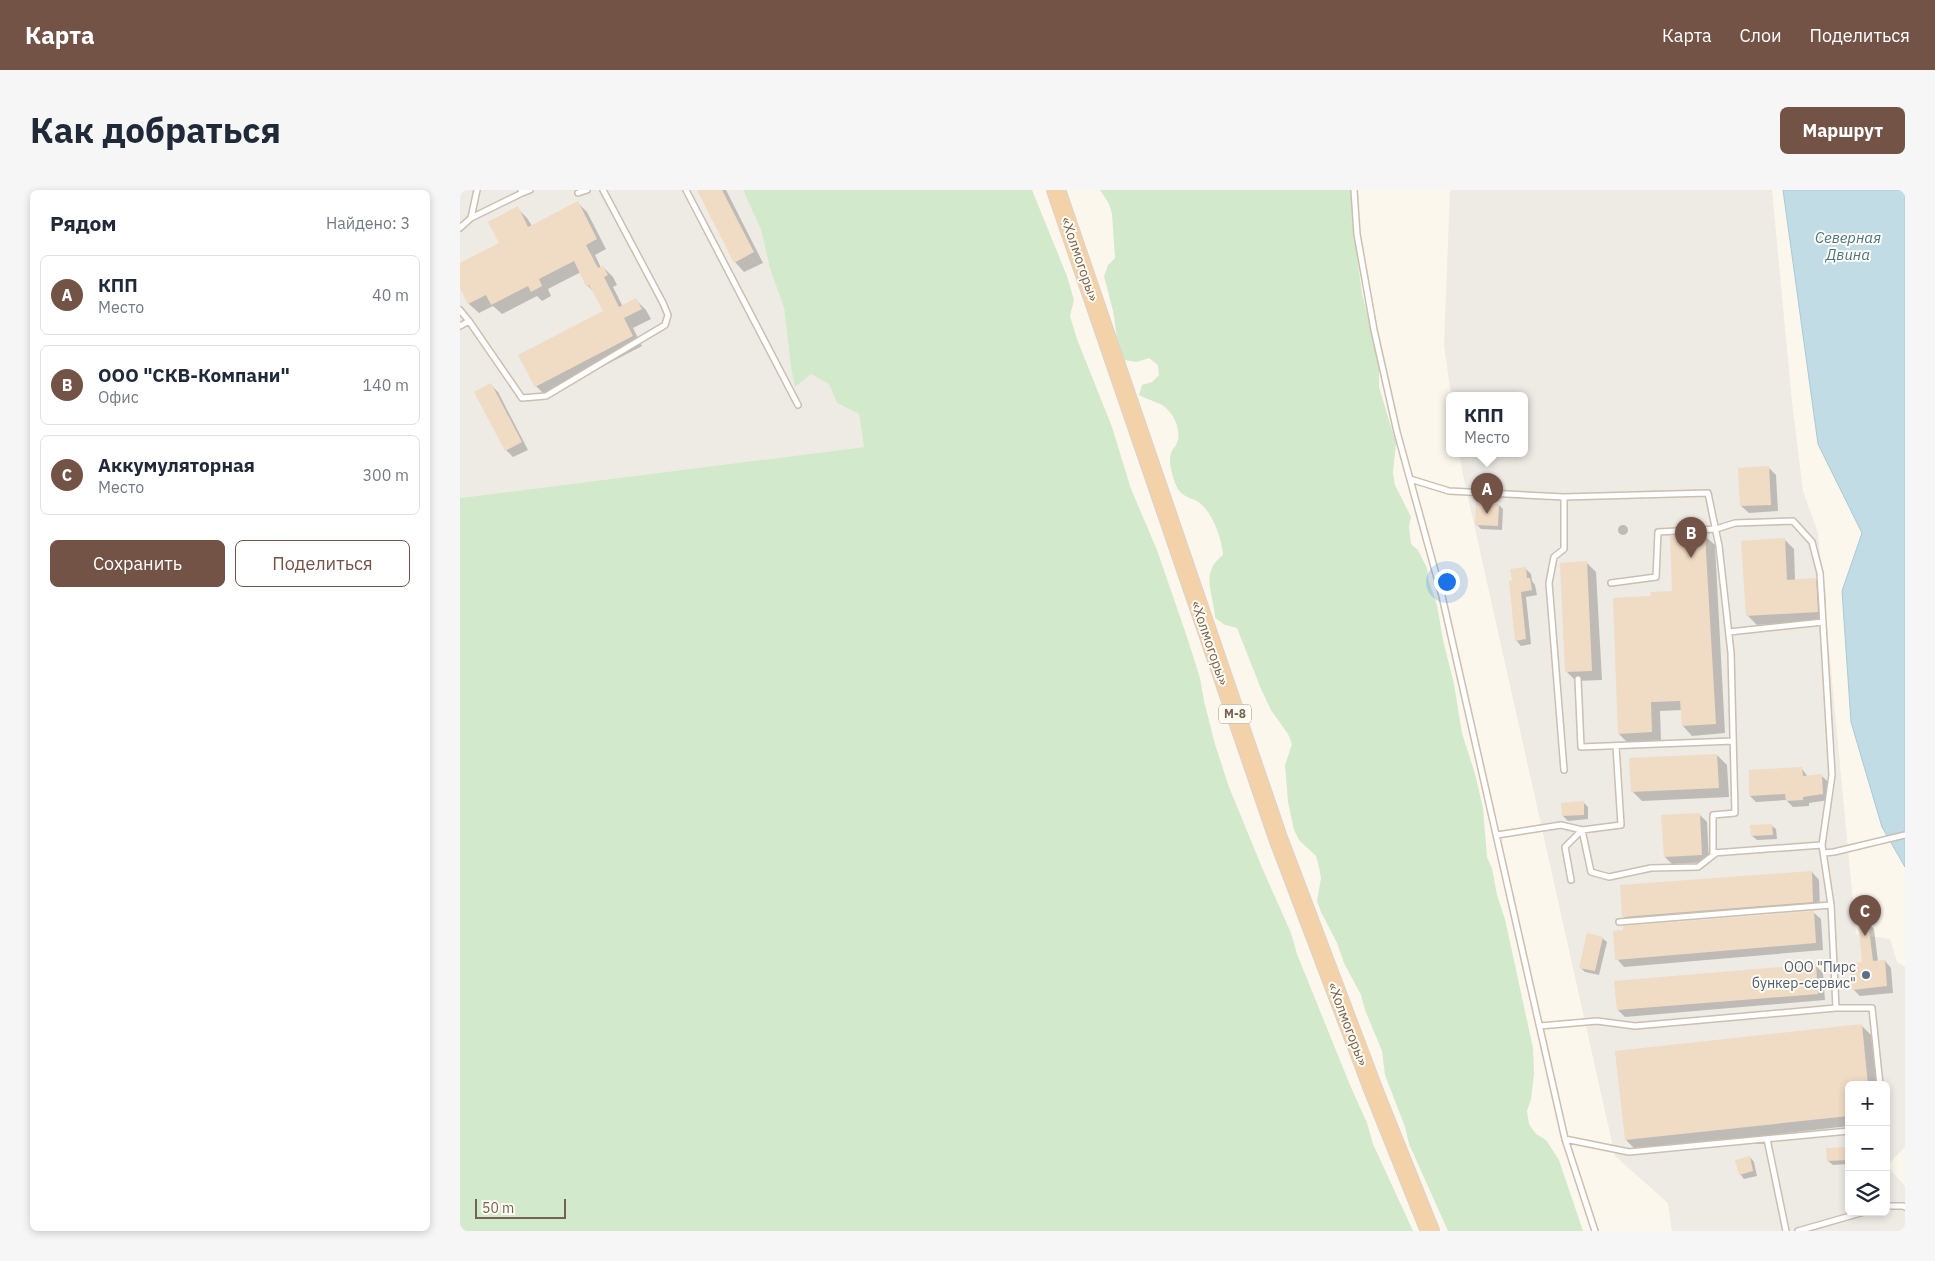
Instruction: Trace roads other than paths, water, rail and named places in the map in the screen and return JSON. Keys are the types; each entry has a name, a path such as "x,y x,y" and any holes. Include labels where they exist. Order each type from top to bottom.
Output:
{"highway":[{"name":"«Холмогоры»","path":"1056,190 1278,838 1368,1076 1430,1231"}],"lane":[{"path":"471,218 477,190"},
{"path":"460,228 471,218 522,191 530,190"},
{"path":"578,193 587,190"},
{"path":"460,310 522,398 546,396 665,325 668,315 664,303 603,190"},
{"path":"686,190 798,405"},
{"path":"1354,190 1357,234 1374,330 1397,432 1442,596 1565,1139 1596,1231"},
{"path":"460,326 469,321"},
{"path":"1410,479 1449,491 1564,497 1708,493 1716,529 1731,653 1735,813 1714,815 1713,853 1717,853"},
{"path":"1564,497 1564,549 1554,558 1549,583 1564,770"},
{"path":"1611,583 1656,577 1658,532 1716,529 1735,523 1793,521 1812,542 1820,573 1832,775 1822,844 1831,905 1836,1008"},
{"path":"1729,632 1823,622"},
{"path":"1578,679 1581,747 1733,741"},
{"path":"1497,835 1561,825 1582,830 1621,825 1616,746"},
{"path":"1582,830 1591,872 1609,877 1651,868 1698,867 1717,853 1822,844"},
{"path":"1571,880 1565,847 1582,830"},
{"path":"1824,852 1834,852 1905,834"},
{"path":"1619,922 1831,905"},
{"path":"1540,1026 1597,1021 1635,1026 1836,1008 1872,1008 1880,1081"},
{"path":"1565,1139 1628,1152 1845,1131"},
{"path":"1766,1139 1786,1231"},
{"path":"1890,1206 1905,1207"},
{"path":"1798,1231 1850,1216"}],"water":[{"name":"Северная Двина","path":"1783,190 1905,190 1905,867 1882,827 1851,722 1842,591 1862,533 1818,444"}],"place":[{"name":"КПП","path":"1487,514"},
{"name":"ООО \"СКВ-Компани\"","path":"1691,558"},
{"name":"Аккумуляторная","path":"1865,936"},
{"name":"ООО \"Пирс бункер-сервис\"","path":"1866,975"}]}
